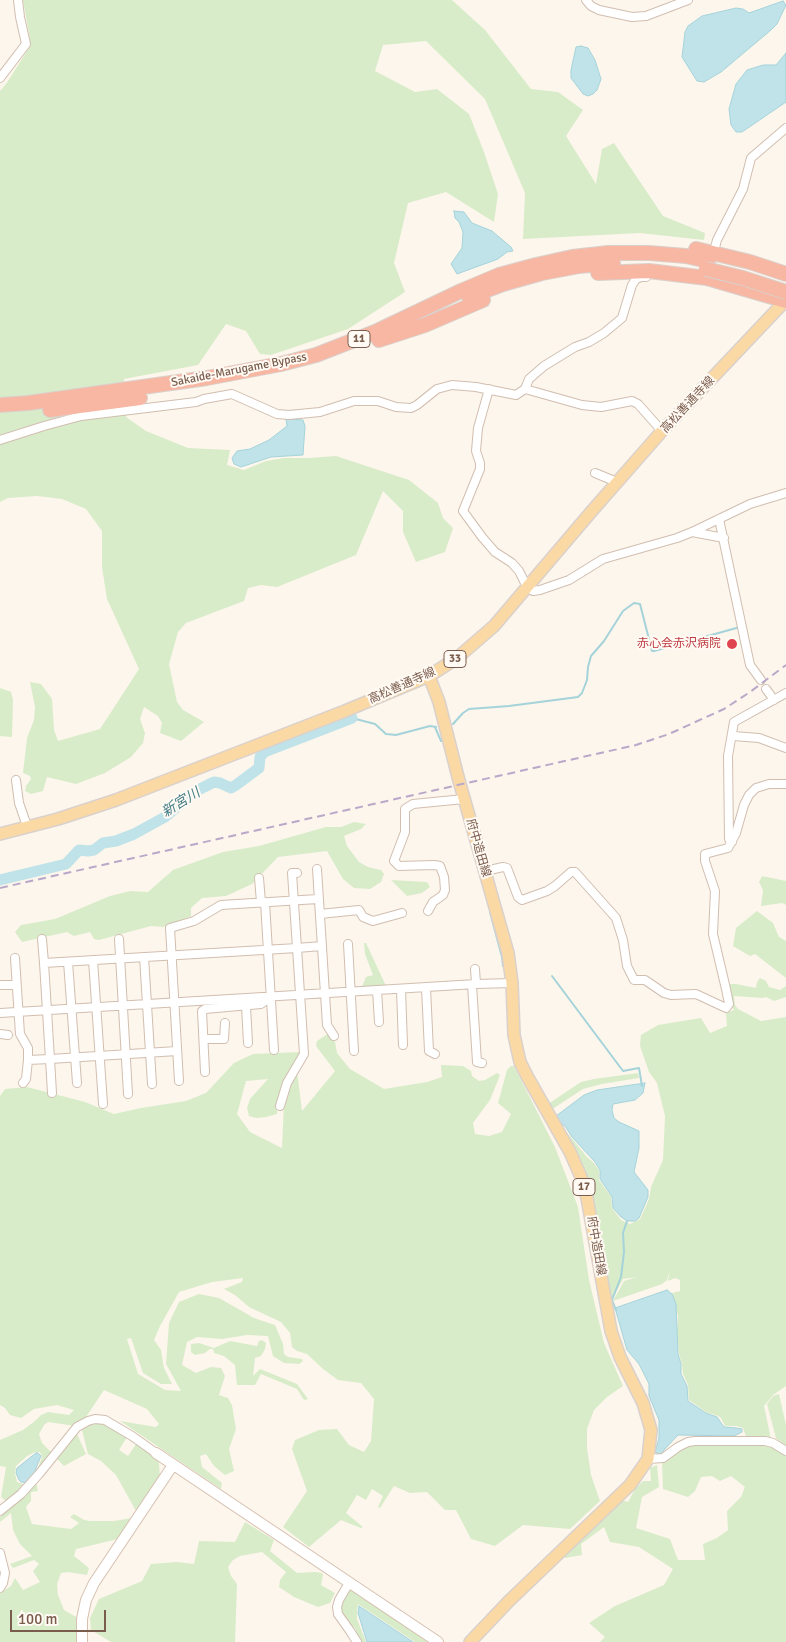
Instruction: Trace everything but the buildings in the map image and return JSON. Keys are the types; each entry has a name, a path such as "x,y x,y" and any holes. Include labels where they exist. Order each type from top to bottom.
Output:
{"highway":[{"name":"Sakaide-Marugame Bypass","path":"0,405 28,403 79,407 316,355 390,325 462,290 499,275 572,257 608,254 686,256 743,278 786,298"},
{"path":"709,265 750,262 786,274"},
{"name":"Sakaide-Marugame Bypass","path":"0,414 79,407 250,380 316,364 379,340 466,298 503,284 542,273 579,266 609,263 709,265 746,270 786,283"}],"main road":[{"name":"高松善通寺線","path":"0,834 58,819 116,800 345,711 429,676 457,658 494,626 662,431 786,298"},
{"name":"府中造田線","path":"429,676 439,702 464,799 508,953 512,983 514,1035 520,1062 570,1152 581,1178 587,1198 611,1331 620,1356 643,1404 652,1430 648,1460 630,1485 509,1601 470,1642"}],"street":[{"path":"0,78 26,44 18,0"},
{"path":"586,0 591,6 599,10 632,17 646,16 688,0"},
{"path":"0,440 44,426 79,407 196,402 232,394 277,414 289,415 320,412 354,401 378,401 396,407 411,408 437,389 446,386 476,387 516,396 525,389 529,379 544,366 575,347 597,337 622,318 632,285 636,279 641,277 706,282 717,240 743,189 751,158 786,128"},
{"path":"489,389 478,428 476,451 480,462 480,469 463,511 495,552 512,563 519,571 527,587 533,591 569,580 613,556 677,538 750,504 786,493"},
{"path":"525,389 582,405 600,407 632,401 638,404 662,431"},
{"path":"595,473 617,482"},
{"path":"719,519 750,665 761,680"},
{"path":"692,532 724,538"},
{"path":"766,688 774,700"},
{"path":"732,842 729,839 728,756 734,722 786,693"},
{"path":"733,736 760,738 786,748"},
{"path":"16,780 19,803 27,826"},
{"path":"485,871 503,867 507,868 518,897 522,900 555,886 571,872 575,872 616,918 623,940 627,966 634,980 645,980 664,993 671,995 696,994 726,1008 729,1004 713,934 715,891 705,860 705,854 728,848 736,833 742,810 749,795 756,788 765,785 786,784"},
{"path":"428,911 433,902 443,895 444,877 440,866 399,866 394,861 405,832 405,809 413,804 464,799"},
{"path":"317,869 327,1025 334,1036"},
{"path":"280,1106 287,1083 304,1054 292,873 297,873"},
{"path":"260,878 268,949 274,1050"},
{"path":"179,1081 170,928 194,921 221,905 318,899"},
{"path":"320,914 359,910 363,917 373,921 402,913"},
{"path":"42,939 52,1093"},
{"path":"119,939 128,1094"},
{"path":"348,944 354,1051"},
{"path":"44,963 322,946"},
{"path":"144,957 152,1084"},
{"path":"15,958 20,1034 28,1048 26,1079 23,1083"},
{"path":"93,960 103,1104"},
{"path":"68,962 77,1083"},
{"path":"475,969 476,1062 482,1062"},
{"path":"0,1013 512,983"},
{"path":"0,985 16,985"},
{"path":"426,988 430,1051 435,1054"},
{"path":"401,989 403,1045"},
{"path":"377,990 379,1022"},
{"path":"205,1072 202,1011 205,1009 261,1004 271,997"},
{"path":"246,1006 248,1043"},
{"path":"204,1039 224,1038 225,1023"},
{"path":"28,1060 177,1051"},
{"path":"0,1511 21,1494 77,1427 95,1418 106,1420 438,1642"},
{"path":"648,1460 663,1458 678,1447 695,1441 765,1441 774,1443 786,1451"},
{"path":"82,1642 82,1619 86,1600 94,1583 173,1465"},
{"path":"0,1553 5,1573 0,1588"},
{"path":"349,1583 337,1607 338,1614 357,1642"}],"green space":[{"path":"23,0 452,0 485,30 531,89 558,92 583,110 566,136 596,184 602,149 614,143 663,216 705,233 704,240 640,233 523,239 525,193 485,99 426,41 383,45 375,71 415,92 437,89 469,114 498,194 494,222 446,192 408,203 394,263 405,292 348,329 271,355 260,354 246,331 226,324 198,365 124,379 126,417 146,431 188,448 230,450 227,465 244,470 266,461 284,458 336,456 409,480 438,503 443,518 453,528 445,552 416,562 403,532 403,511 383,491 356,555 277,587 261,585 248,588 244,601 186,623 178,632 169,664 177,702 183,710 204,722 181,741 160,733 162,723 158,716 144,707 140,719 145,733 143,743 131,757 105,773 76,784 47,777 43,791 31,794 25,791 31,779 30,776 23,773 27,738 34,720 35,707 30,682 41,684 52,699 54,730 58,741 100,729 139,669 107,599 102,567 102,531 86,509 62,499 37,496 8,498 0,502 0,91 31,45"},
{"path":"0,688 11,692 13,700 12,737 0,736"},
{"path":"354,822 366,824 361,829 344,836 347,846 359,862 368,867 381,870 384,874 381,882 370,889 354,888 343,879 327,851 278,857 252,884 226,896 202,898 191,908 191,916 163,927 151,926 99,940 94,939 90,932 74,936 67,932 22,942 15,932 21,925 55,919 110,896 130,891 148,892 173,870 223,852 259,846 326,827 341,827"},
{"path":"762,876 786,881 786,905 782,903 761,906 763,890 759,882"},
{"path":"391,880 427,882 430,887 422,893 407,896"},
{"path":"757,911 773,923 779,937 786,941 786,978 755,954 750,956 733,946 736,928"},
{"path":"364,943 366,943 386,986 362,987 366,977 373,975 365,954"},
{"path":"760,978 766,981 769,987 780,990 786,986 786,997 774,1001 766,997 734,996 735,1005 738,1009 761,1021 786,1017 786,1386 773,1395 764,1406 771,1439 746,1436 743,1428 725,1426 721,1418 706,1412 689,1400 688,1385 683,1374 679,1354 678,1316 672,1293 680,1291 680,1280 675,1278 668,1281 670,1270 667,1280 662,1284 613,1301 624,1281 637,1277 623,1279 613,1298 610,1298 589,1180 581,1160 560,1124 599,1170 599,1180 611,1197 612,1208 621,1220 630,1224 640,1219 663,1160 665,1116 657,1083 649,1072 640,1046 641,1035 658,1025 701,1018 710,1033 727,1026 726,1013 734,1010 730,1003 727,984 756,988"},
{"path":"329,1033 335,1042 337,1053 350,1069 384,1089 427,1082 442,1077 441,1065 463,1066 471,1071 472,1076 479,1081 485,1080 497,1073 500,1075 490,1100 473,1123 475,1134 489,1136 502,1132 511,1114 498,1103 507,1070 514,1066 555,1147 578,1207 589,1280 604,1343 623,1386 607,1397 594,1410 587,1429 587,1448 591,1475 600,1501 570,1529 523,1525 495,1546 471,1539 456,1510 445,1510 427,1492 410,1493 394,1486 380,1508 378,1507 383,1496 372,1489 366,1500 357,1495 346,1513 363,1527 361,1528 341,1520 309,1547 283,1527 307,1491 292,1449 295,1440 319,1430 337,1429 349,1445 364,1452 371,1441 374,1399 361,1383 338,1380 307,1354 297,1351 292,1347 290,1333 281,1322 249,1307 235,1295 224,1289 242,1282 243,1278 212,1282 179,1292 154,1340 161,1350 164,1368 172,1384 161,1384 143,1373 131,1338 127,1339 138,1374 165,1390 181,1391 166,1364 169,1323 179,1302 199,1294 219,1298 254,1318 275,1325 283,1344 284,1354 288,1357 302,1359 303,1361 299,1364 284,1363 273,1356 268,1336 247,1335 222,1339 197,1337 187,1342 182,1365 196,1373 211,1367 221,1368 225,1376 219,1395 228,1398 232,1405 236,1429 229,1449 234,1471 225,1475 214,1466 206,1454 200,1456 202,1467 222,1483 221,1489 120,1421 156,1427 159,1424 147,1409 104,1390 86,1417 75,1426 48,1422 44,1425 39,1434 42,1443 52,1453 36,1473 42,1457 40,1452 27,1456 16,1466 17,1482 26,1485 6,1501 1,1497 6,1467 0,1466 0,1440 23,1430 41,1415 48,1412 69,1415 74,1410 57,1405 34,1409 21,1418 10,1415 0,1405 0,1096 5,1089 27,1087 85,1102 114,1114 186,1101 206,1093 234,1063 253,1054 300,1052 288,1075 278,1102 277,1114 256,1118 249,1116 247,1108 250,1099 268,1079 246,1081 237,1114 250,1132 282,1148 284,1103 289,1084 297,1071 302,1111 335,1071 316,1046 317,1041"},
{"path":"638,1073 639,1078 583,1089 554,1108 550,1109 548,1104 581,1082"},
{"path":"262,1340 266,1343 265,1349 261,1356 255,1358 253,1376 260,1369 297,1384 308,1399 304,1400 297,1389 261,1374 255,1385 237,1385 235,1365 224,1356 214,1353 213,1349 195,1355 191,1352 191,1344 199,1343 214,1348 230,1341 257,1346 259,1341"},
{"path":"779,1394 786,1425 786,1446 776,1438 767,1404 773,1396"},
{"path":"106,1423 127,1437 119,1450 128,1456 136,1444 155,1456 159,1463 160,1477 136,1511 116,1475 101,1461 88,1454 82,1430 90,1425"},
{"path":"77,1434 86,1454 64,1466 56,1458"},
{"path":"695,1444 771,1445 786,1455 786,1642 600,1642 605,1637 589,1623 615,1606 664,1585 673,1569 639,1547 610,1542 604,1527 581,1544 582,1555 563,1557 622,1500 628,1502 635,1489 643,1481 651,1481 650,1468 657,1465 659,1487 642,1497 636,1528 670,1539 678,1560 705,1560 703,1544 717,1538 728,1530 727,1511 741,1497 745,1487 731,1476 720,1481 712,1476 701,1477 695,1491 688,1497 663,1489 662,1462 685,1447"},
{"path":"36,1482 38,1491 31,1492 31,1501 26,1507 32,1524 71,1529 79,1523 70,1517 74,1514 90,1521 114,1521 132,1518 118,1539 76,1549 74,1556 89,1568 87,1575 68,1572 61,1573 57,1584 58,1595 64,1610 76,1617 77,1642 0,1642 0,1593 11,1586 15,1578 23,1590 40,1582 33,1571 39,1564 34,1560 13,1568 10,1564 32,1556 20,1544 13,1530 11,1513 0,1522 0,1517"},
{"path":"245,1522 274,1540 270,1551 297,1573 322,1573 321,1585 335,1593 330,1603 318,1607 294,1597 279,1587 280,1580 286,1572 262,1552 240,1556 233,1560 228,1567 231,1576 237,1584 235,1642 111,1642 91,1630 90,1618 99,1599 142,1581 151,1564 177,1562 194,1564 199,1541 235,1542"},
{"path":"349,1586 427,1642 415,1642 358,1604 357,1619 366,1642 360,1642 355,1628 341,1616 339,1606"}],"water":[{"path":"783,1 786,5 777,24 771,30 721,72 704,82 697,81 682,57 685,32 688,26 702,16 736,8 743,9 749,13"},
{"path":"576,47 588,48 595,60 601,79 597,90 588,96 583,94 571,78"},
{"path":"786,53 786,102 742,132 736,132 731,125 729,109 736,84 747,70 763,65 776,65"},
{"path":"454,211 464,212 472,223 492,231 511,247 513,251 507,252 498,259 457,274 451,264 462,248 463,232 455,218"},
{"path":"286,419 303,420 305,426 303,455 271,457 241,467 234,464 232,458 237,451 250,449 269,440 287,426"},
{"path":"645,1083 643,1093 635,1100 613,1104 612,1110 614,1118 619,1122 639,1131 639,1148 634,1172 648,1190 648,1197 639,1218 635,1221 627,1221 613,1208 612,1197 600,1179 600,1170 595,1162 556,1116 584,1095 597,1090"},
{"path":"667,1290 672,1294 676,1304 678,1354 681,1374 687,1386 688,1401 706,1413 717,1417 724,1427 742,1429 742,1432 734,1436 678,1435 661,1455 655,1452 659,1438 659,1420 649,1396 649,1384 639,1364 627,1350 615,1308"},
{"path":"36,1453 41,1456 34,1477 29,1483 21,1482 16,1473 17,1468"},
{"path":"359,1606 413,1642 367,1642 358,1613"}],"waterway":[{"path":"453,724 469,709 578,697 582,693 587,680 591,656 604,641 623,611 634,603 640,604 652,651 740,627"},
{"path":"352,718 375,724 386,734 396,735 430,726 436,727"},
{"name":"新宮川","path":"0,880 66,864 79,850 94,850 103,843 116,841 134,834 165,817 196,791 214,782 231,788 236,785 259,768 260,757 264,752 352,718"},
{"path":"435,727 441,741 444,741"},
{"path":"490,912 503,966"},
{"path":"552,976 623,1071 639,1068 642,1086"},
{"path":"616,1310 612,1300 621,1277 624,1252 623,1233 627,1221"}],"railway":[{"path":"0,888 636,745 669,734 724,709 786,665"}],"place":[{"name":"赤心会赤沢病院","path":"732,644"}]}
